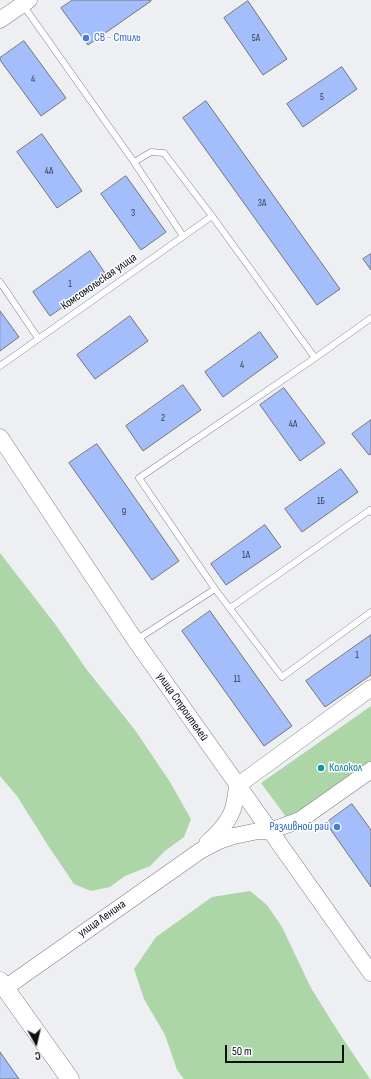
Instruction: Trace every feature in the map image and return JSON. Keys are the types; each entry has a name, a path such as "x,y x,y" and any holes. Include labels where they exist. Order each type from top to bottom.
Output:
{"main road":[{"path":"2,987 70,1079"}],"street":[{"path":"0,20 24,1"},
{"name":"улица Строителей","path":"0,437 237,791 270,831 371,973"},
{"path":"200,851 223,826 231,814 237,791 371,688"},
{"path":"200,851 219,841 234,836 258,831 270,831 300,820 371,770"},
{"name":"улица Ленина","path":"2,987 200,851"}],"lane":[{"path":"24,1 134,162 182,236"},
{"path":"134,162 150,152 164,154 212,216 315,358"},
{"name":"Комсомольская улица","path":"0,366 212,216"},
{"path":"0,282 38,338"},
{"path":"371,318 139,478 215,589 282,677 371,612"},
{"path":"230,608 371,510"},
{"path":"135,640 215,589"}],"green space":[{"path":"0,553 55,624 87,670 135,730 170,782 191,819 184,837 165,851 150,866 125,876 110,887 91,891 74,884 17,796 0,776"},
{"path":"371,706 371,763 289,821 261,783"},
{"path":"250,891 267,905 282,927 311,988 370,1079 184,1079 177,1070 165,1035 144,999 134,969 156,937 212,897"}],"building":[{"path":"73,0 151,1 88,45 61,8"},
{"path":"248,1 287,59 263,75 224,18"},
{"path":"24,41 66,98 41,116 0,60 0,58"},
{"path":"342,67 357,89 303,127 287,104"},
{"path":"206,101 340,289 317,305 183,118"},
{"path":"42,134 82,191 57,208 17,152"},
{"path":"126,176 166,232 141,250 101,194"},
{"path":"90,251 107,276 50,316 33,292"},
{"path":"371,254 371,270 363,259"},
{"path":"0,311 19,337 0,351"},
{"path":"130,316 148,341 95,379 77,355"},
{"path":"260,332 278,357 223,397 205,372"},
{"path":"183,385 201,410 143,451 126,426"},
{"path":"284,388 325,443 300,461 260,405"},
{"path":"371,420 371,454 369,455 352,434"},
{"path":"97,444 179,561 152,580 69,463"},
{"path":"341,469 358,492 302,532 285,509"},
{"path":"265,525 281,547 226,585 211,564"},
{"path":"210,611 292,726 264,746 182,631"},
{"path":"371,635 371,675 325,707 306,681"},
{"path":"352,804 371,830 371,887 326,823"},
{"path":"0,1052 19,1079 0,1079"}],"place":[{"name":"СВ - Стиль","path":"86,38"},
{"name":"Колокол","path":"321,768"},
{"name":"Разливной рай","path":"337,827"}]}
